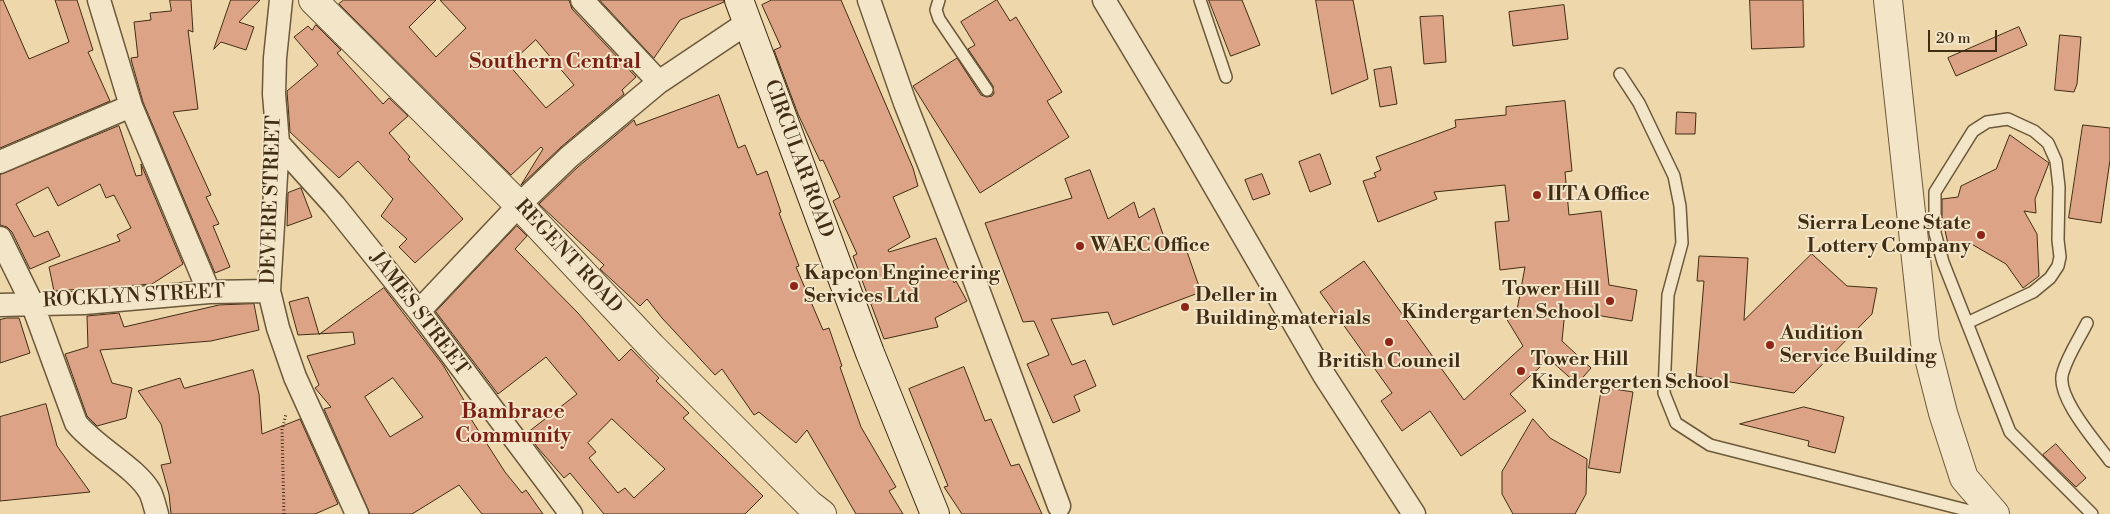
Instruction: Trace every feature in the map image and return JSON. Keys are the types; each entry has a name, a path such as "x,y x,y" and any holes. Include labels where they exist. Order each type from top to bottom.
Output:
{"street":[{"path":"99,0 131,106 209,292"},
{"name":"DEVERE STREET","path":"281,0 274,58 274,94 278,143 269,291 278,328 295,377 357,514"},
{"name":"REGENT ROAD","path":"313,0 519,205 810,511"},
{"path":"582,0 660,82"},
{"path":"869,0 906,103 1059,506"},
{"path":"1104,0 1324,375 1414,514"},
{"path":"1888,0 1925,342 1943,413 1964,478 1995,514"},
{"path":"419,311 519,205 569,157 743,12"},
{"name":"CIRCULAR ROAD","path":"743,12 870,353 935,514"},
{"path":"0,162 131,106"},
{"name":"JAMES STREET","path":"278,143 334,205 419,311 571,514"},
{"path":"0,238 32,304 76,423 86,436 134,474 150,491 157,514"},
{"name":"ROCKLYN STREET","path":"0,305 84,303 209,292 269,291"}],"lane":[{"path":"939,0 936,10 939,19 987,90"},
{"path":"1200,0 1226,77"},
{"path":"1620,74 1664,152 1674,176 1680,206 1682,243 1668,295 1664,393 1676,423 1710,445 1982,514"},
{"path":"1967,323 2033,292 2050,278 2058,266 2060,256 2056,161 2048,143 2034,131 2008,119 1988,122 1973,131 1935,192 1935,233 1943,262 1967,323 2010,432 2092,514"},
{"path":"2086,323 2062,372 2063,385 2069,404 2110,462"}],"path":[{"path":"284,514 282,430 295,377"}],"building":[{"path":"0,0 3,0 29,59 69,42 55,0 77,0 93,50 88,52 110,101 0,148"},
{"path":"170,0 191,0 193,32 188,30 198,109 173,112 211,195 206,197 219,224 213,226 230,267 215,273 143,102 131,58 138,57 134,22 151,20 150,13 171,11"},
{"path":"231,0 260,0 239,22 254,27 246,50 221,42 214,49"},
{"path":"344,0 436,0 409,27 436,57 466,28 440,0 569,0 572,9 636,77 622,90 624,94 561,147 521,185 543,149 541,147 511,175 339,4","holes":["536,40 574,85 546,108 509,65"]},
{"path":"600,0 724,0 724,2 680,20 654,58"},
{"path":"772,0 841,0 913,168 918,186 893,197 910,237 888,250 889,252 936,238 954,283 956,281 967,301 935,318 938,327 884,339 853,256 857,254 833,201 840,197 823,160 820,161 798,114 774,50 781,47 762,5"},
{"path":"997,0 1010,21 1016,17 1062,92 1047,101 1069,137 980,193 913,86 957,58 981,95 992,96 994,93 993,86 968,49 975,45 961,22"},
{"path":"1209,0 1242,0 1260,45 1231,56"},
{"path":"1316,0 1353,0 1368,79 1332,94"},
{"path":"1750,0 1803,0 1804,47 1752,49"},
{"path":"1564,5 1568,39 1513,46 1509,12"},
{"path":"1443,16 1446,62 1424,64 1420,17"},
{"path":"316,25 341,50 337,53 383,104 389,98 408,116 389,133 410,157 408,159 463,219 415,263 399,247 407,239 381,216 393,199 358,161 339,178 290,132 287,91 318,65 294,37 308,26 312,30"},
{"path":"2019,27 2027,45 1956,76 1948,58"},
{"path":"2060,35 2081,37 2077,84 2074,92 2055,90"},
{"path":"1391,67 1397,104 1380,107 1374,70"},
{"path":"719,95 738,148 745,145 757,175 767,171 781,212 779,213 799,266 796,267 823,330 829,328 842,366 840,367 861,427 896,487 889,491 903,514 856,514 807,430 796,443 759,412 754,415 722,369 715,375 647,299 640,306 600,269 604,265 539,204 578,167 634,120 636,125"},
{"path":"1565,101 1572,171 1565,172 1569,215 1601,211 1609,285 1637,290 1632,321 1565,310 1562,341 1591,368 1577,384 1549,359 1510,394 1526,411 1461,456 1430,411 1402,431 1381,401 1392,393 1320,292 1364,261 1464,400 1523,346 1500,308 1517,310 1525,267 1500,270 1495,222 1509,221 1505,185 1434,192 1437,199 1378,222 1363,181 1376,177 1374,173 1381,170 1376,157 1456,127 1455,120 1506,115 1506,107"},
{"path":"1677,112 1696,113 1695,134 1676,134"},
{"path":"2083,125 2110,128 2110,160 2101,223 2069,218"},
{"path":"119,126 136,176 142,175 141,164 183,264 152,284 54,291 49,267 120,241 117,235 131,228 114,195 106,198 100,184 58,206 48,187 16,204 34,237 48,231 60,256 30,269 12,232 7,227 0,225 0,175"},
{"path":"2010,135 2049,163 2035,199 2036,213 2024,211 2037,234 2039,276 2023,288 2006,264 1968,242 1948,244 1942,217 1942,199 1958,197 1961,186 1996,169"},
{"path":"1320,154 1331,184 1310,192 1299,162"},
{"name":"WAEC Office","path":"1090,170 1108,219 1134,202 1139,218 1154,208 1168,249 1184,243 1201,292 1113,325 1108,312 1051,319 1072,365 1085,360 1096,386 1074,396 1080,411 1053,423 1027,364 1049,355 1034,321 1023,322 985,223 1072,198 1065,179"},
{"path":"1262,174 1270,194 1253,200 1245,180"},
{"path":"301,188 312,217 287,226 288,193"},
{"path":"517,226 527,236 515,249 578,313 619,361 631,349 659,378 656,381 689,413 683,418 763,496 745,514 604,514 570,473 564,478 527,433 577,394 546,357 498,394 436,312","holes":["612,419 665,469 634,498 625,488 618,493 589,458 596,452 588,443"]},
{"name":"Audition Service Building","path":"1812,254 1847,286 1877,288 1872,314 1794,393 1696,376 1704,281 1697,281 1699,256 1748,258 1744,320"},
{"path":"384,288 443,365 474,417 471,419 505,472 522,493 526,490 543,514 482,514 459,485 412,514 370,514 324,409 331,407 315,388 319,385 307,356 355,344 353,332 319,334","holes":["393,378 423,417 390,437 365,397"]},
{"path":"308,297 319,334 298,335 289,302"},
{"path":"254,304 259,330 211,341 100,350 112,383 132,388 126,418 97,426 87,416 65,354 88,347 87,316 119,313 124,327 219,305"},
{"path":"19,318 30,353 0,363 0,320"},
{"path":"964,367 985,421 991,419 1011,466 1019,464 1042,514 962,514 944,487 948,486 909,389"},
{"path":"253,370 259,394 262,434 300,419 338,504 315,514 171,514 169,494 161,465 171,463 161,424 138,391 180,378 184,388"},
{"path":"1602,387 1633,392 1620,473 1589,468"},
{"path":"46,404 57,446 90,492 0,501 0,417"},
{"path":"1804,407 1844,417 1835,453 1808,446 1809,441 1740,424"},
{"path":"1533,419 1550,438 1587,459 1586,494 1575,514 1513,514 1502,494 1502,472"},
{"path":"2056,444 2086,478 2076,487 2043,455"}],"place":[{"name":"IITA Office","path":"1537,195"},
{"name":"Sierra Leone State Lottery Company","path":"1981,235"},
{"name":"WAEC Office","path":"1080,246"},
{"name":"Kapcon Engineering Services Ltd","path":"794,286"},
{"name":"Tower Hill Kindergarten School","path":"1610,301"},
{"name":"Deller in Building materials","path":"1185,307"},
{"name":"British Council","path":"1389,342"},
{"name":"Audition Service Building","path":"1770,345"},
{"name":"Tower Hill Kindergerten School","path":"1521,371"}],"district":[{"name":"Southern Central","path":"555,63"},
{"name":"Bambrace Community","path":"513,425"}]}
